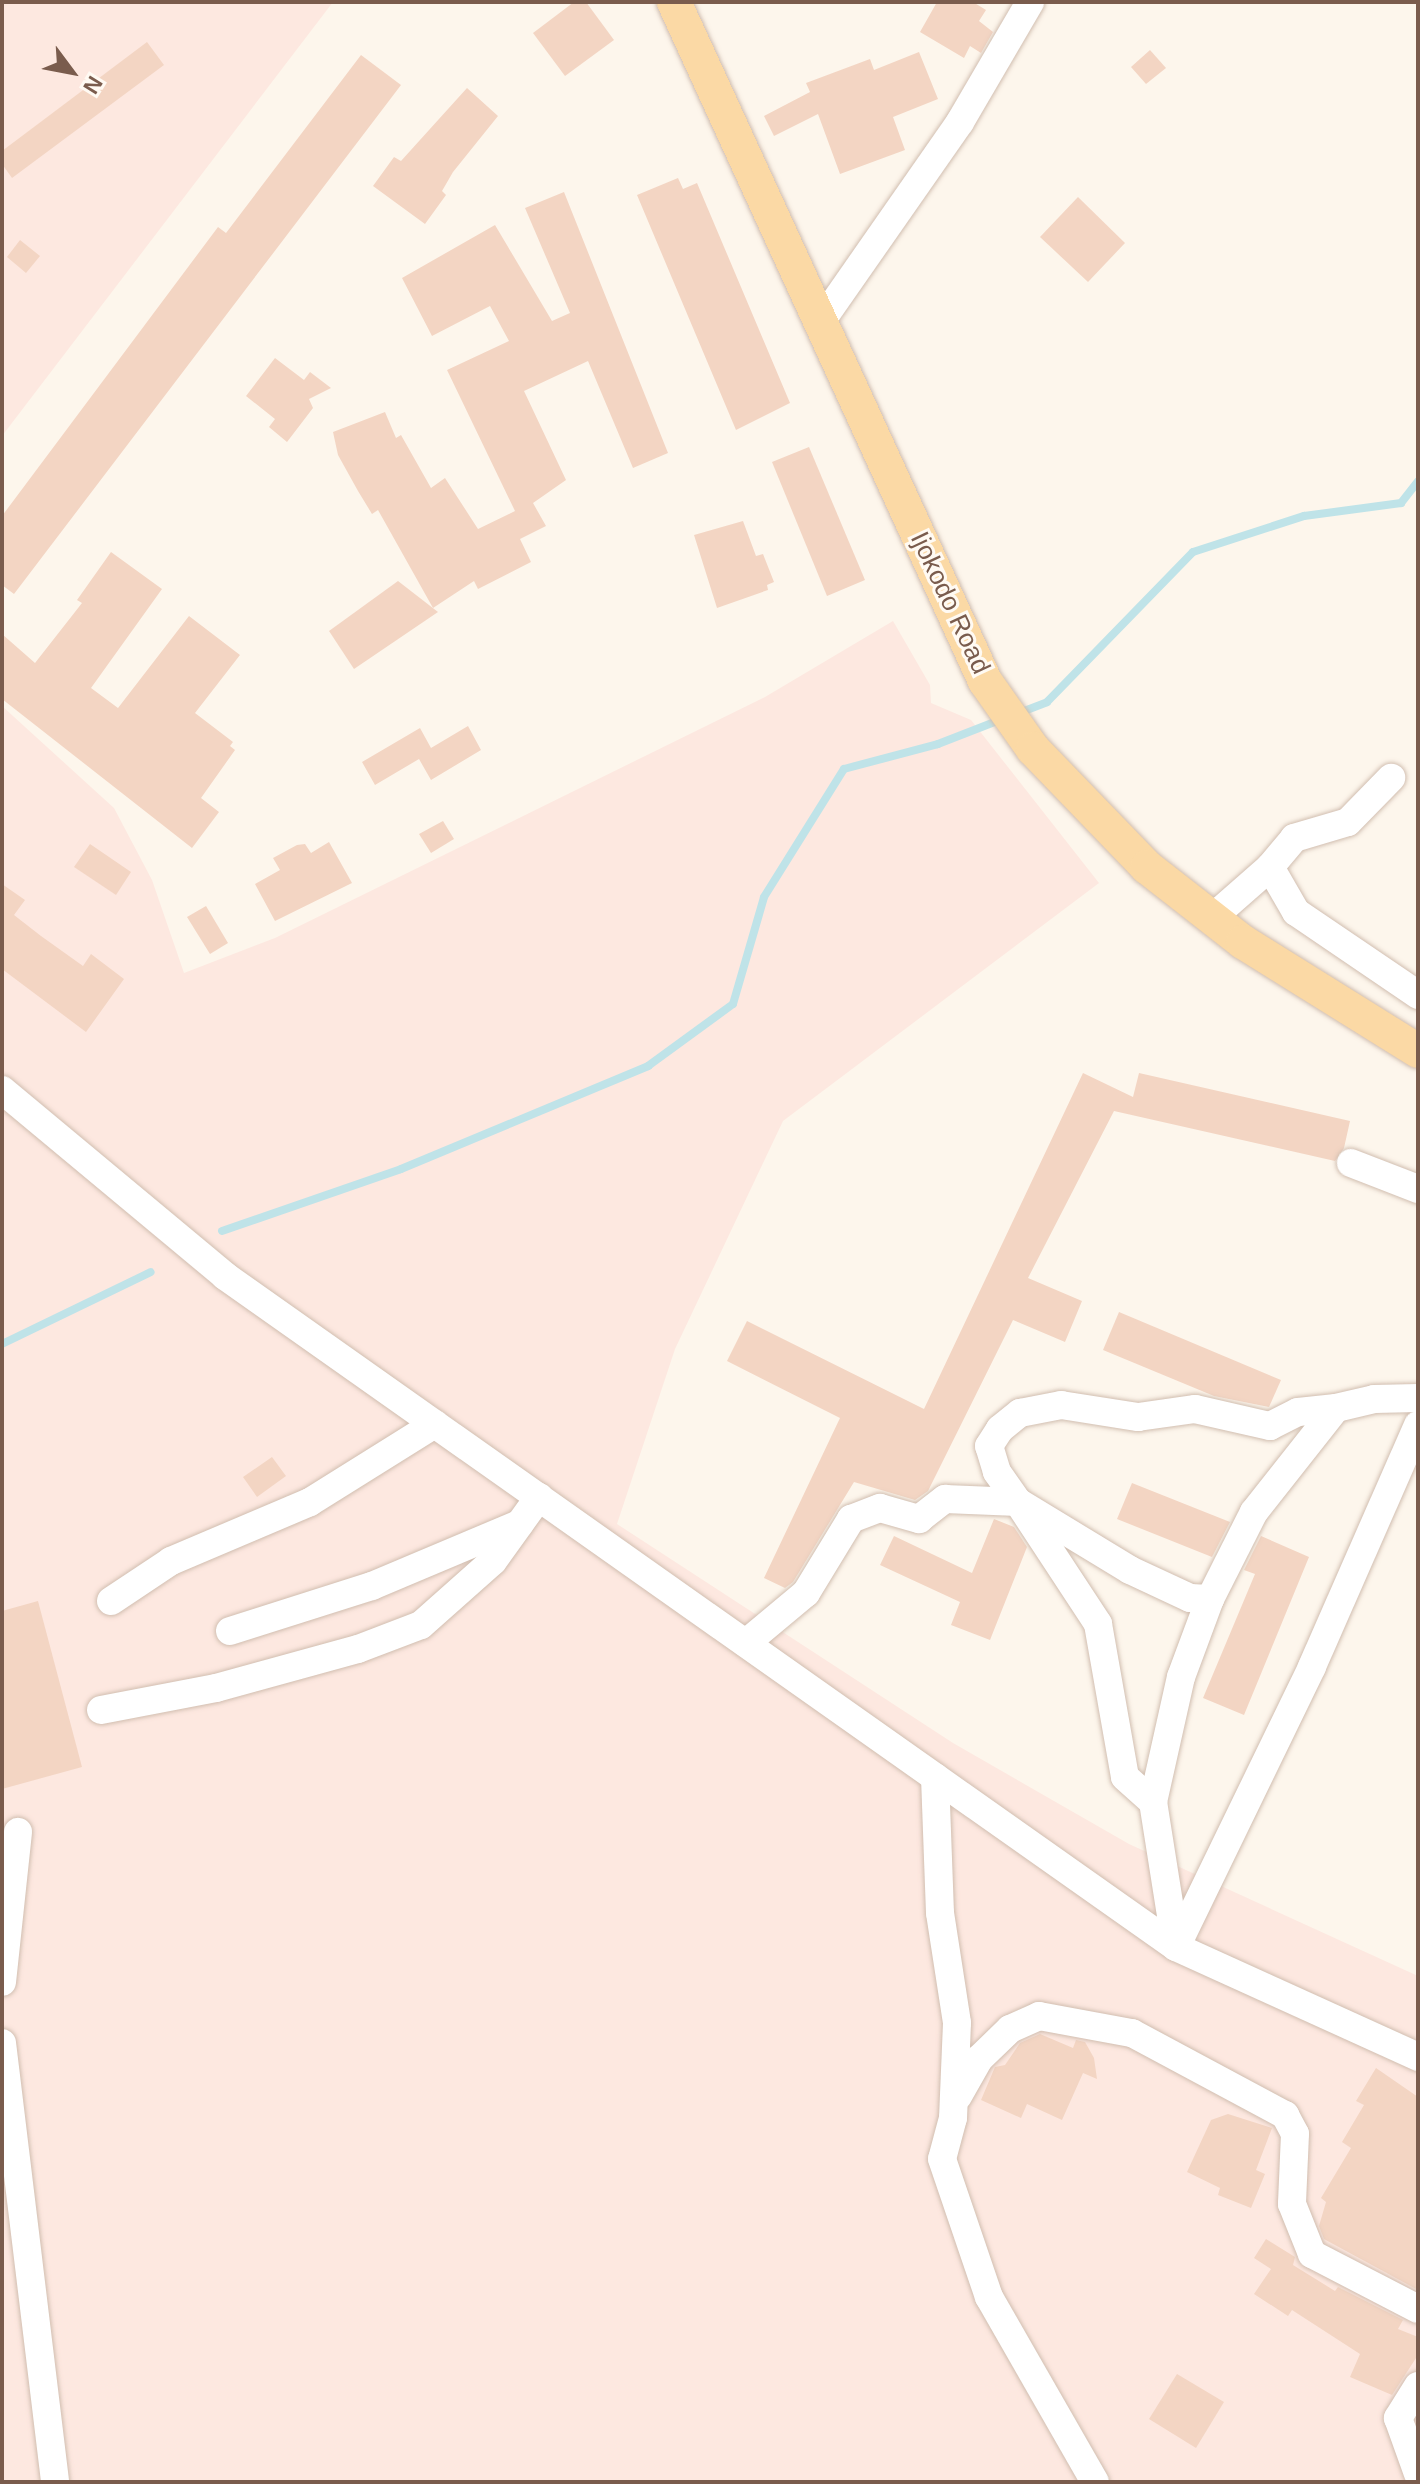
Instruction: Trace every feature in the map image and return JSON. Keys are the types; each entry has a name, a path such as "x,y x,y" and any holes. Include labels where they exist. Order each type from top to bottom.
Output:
{"main road":[{"name":"Ijokodo Road","path":"674,2 985,681 1033,749 1147,867 1212,918 1418,1051"}],"street":[{"path":"822,320 960,122 1030,2"},
{"path":"1212,918 1270,867 1294,838 1348,822 1391,778"},
{"path":"1270,867 1296,912 1418,995"},
{"path":"2,1090 178,1240 1176,1947 1418,2057"},
{"path":"1351,1163 1418,1189"},
{"path":"1153,1802 1125,1777 1098,1624 997,1472 989,1446 1020,1413 1061,1405 1138,1417 1195,1409 1270,1426 1298,1412 1336,1408 1374,1399 1418,1398"},
{"path":"1176,1947 1153,1802 1181,1677 1210,1599 1254,1512 1336,1408"},
{"path":"111,1601 171,1561 310,1502 435,1424"},
{"path":"1176,1947 1312,1667 1418,1425"},
{"path":"101,1710 216,1688 358,1649 421,1625 493,1561 539,1497"},
{"path":"746,1643 806,1593 851,1519 880,1508 919,1519 945,1499 1018,1502 1130,1570 1190,1598 1210,1599"},
{"path":"230,1631 372,1586 520,1524"},
{"path":"935,1777 940,1913 957,2023 955,2103 942,2159 984,2283 1095,2482"},
{"path":"2,1982 18,1832"},
{"path":"955,2103 979,2059 1010,2029 1039,2016 1132,2033 1285,2115 1295,2134 1292,2204 1312,2254 1418,2309"},
{"path":"2,2043 55,2482"},
{"path":"1418,2386 1398,2418 1418,2474"}],"shaded area":[{"path":"2,2 333,2 2,436"},
{"path":"893,621 930,685 931,703 971,720 1099,883 783,1121 675,1349 617,1524 953,1743 1129,1844 1418,1976 1418,2482 2,2482 2,706 114,808 152,880 184,973 275,938 765,697"}],"building":[{"path":"574,2 586,2 614,40 565,76 533,33"},
{"path":"937,2 973,2 986,10 979,21 993,32 981,53 970,46 964,58 920,32"},
{"path":"147,42 164,65 12,178 2,164 2,151"},
{"path":"1150,50 1166,68 1146,84 1131,67"},
{"path":"919,52 938,99 893,117 905,150 840,174 818,114 774,136 764,116 810,92 806,83 870,59 874,70"},
{"path":"361,55 401,85 14,594 2,585 2,516 218,227 226,233"},
{"path":"467,88 498,116 453,172 442,191 446,195 425,224 373,186 394,157 401,161"},
{"path":"678,178 683,189 697,183 790,403 736,430 637,195"},
{"path":"564,192 668,453 633,468 588,361 524,391 566,480 533,503 546,526 520,539 531,562 478,589 474,581 433,608 378,510 372,514 358,491 338,455 333,432 385,412 396,438 401,435 431,488 445,478 478,529 515,511 447,370 509,341 490,306 432,336 402,278 495,225 552,321 570,313 525,208"},
{"path":"1078,197 1125,243 1088,282 1040,237"},
{"path":"20,240 40,256 26,273 7,257"},
{"path":"275,358 304,380 310,372 331,388 309,399 313,408 287,442 269,427 275,419 246,396"},
{"path":"809,447 865,580 827,596 772,462"},
{"path":"743,521 756,556 763,554 774,582 767,585 768,590 717,608 694,535"},
{"path":"111,552 162,589 91,688 118,708 189,616 240,655 195,713 233,742 230,746 235,750 201,798 219,812 192,848 2,699 2,634 35,663 82,603 77,600"},
{"path":"398,581 438,612 354,669 329,631"},
{"path":"468,726 481,750 431,780 419,759 375,785 362,762 420,728 431,748"},
{"path":"443,821 454,839 431,853 419,834"},
{"path":"329,842 352,883 275,921 255,884 280,870 273,858 297,845 305,844 311,853"},
{"path":"90,844 131,872 116,895 74,867"},
{"path":"2,884 25,900 14,915 83,966 91,954 124,979 86,1032 2,969"},
{"path":"206,906 228,943 210,954 187,917"},
{"path":"1083,1073 1133,1097 1139,1073 1350,1121 1344,1148 1335,1161 1114,1111 1028,1278 1082,1301 1065,1342 1013,1320 928,1491 915,1500 854,1482 793,1582 785,1588 764,1578 840,1418 727,1361 747,1321 924,1409"},
{"path":"1119,1312 1281,1380 1269,1407 1214,1396 1103,1350"},
{"path":"272,1457 286,1476 257,1497 243,1477"},
{"path":"1132,1483 1230,1522 1212,1557 1117,1519"},
{"path":"994,1519 1014,1527 1027,1547 990,1640 951,1625 960,1602 880,1565 894,1536 972,1573"},
{"path":"1261,1536 1309,1557 1244,1715 1203,1698 1255,1574 1244,1570"},
{"path":"38,1601 82,1767 2,1789 2,1611"},
{"path":"1040,2034 1073,2048 1076,2040 1085,2042 1094,2058 1097,2079 1083,2073 1062,2120 1027,2104 1021,2118 981,2100 995,2067 1005,2065 1020,2043"},
{"path":"1376,2068 1418,2097 1418,2290 1324,2239 1319,2226 1326,2202 1321,2198 1351,2148 1342,2142 1364,2105 1356,2101"},
{"path":"1228,2114 1272,2128 1256,2170 1265,2174 1251,2208 1218,2195 1220,2188 1187,2172 1211,2120"},
{"path":"1266,2239 1295,2257 1293,2265 1335,2291 1338,2287 1403,2320 1398,2329 1418,2337 1418,2355 1392,2395 1350,2377 1360,2354 1292,2310 1288,2316 1254,2294 1271,2269 1254,2258"},
{"path":"1177,2374 1224,2402 1196,2448 1149,2419"}],"waterway":[{"path":"1019,713 1047,702 1193,552 1304,516 1401,503 1418,481"},
{"path":"222,1231 401,1169 648,1066 733,1004 764,897 844,769 938,744 1002,719"},
{"path":"2,1344 151,1272"}]}
